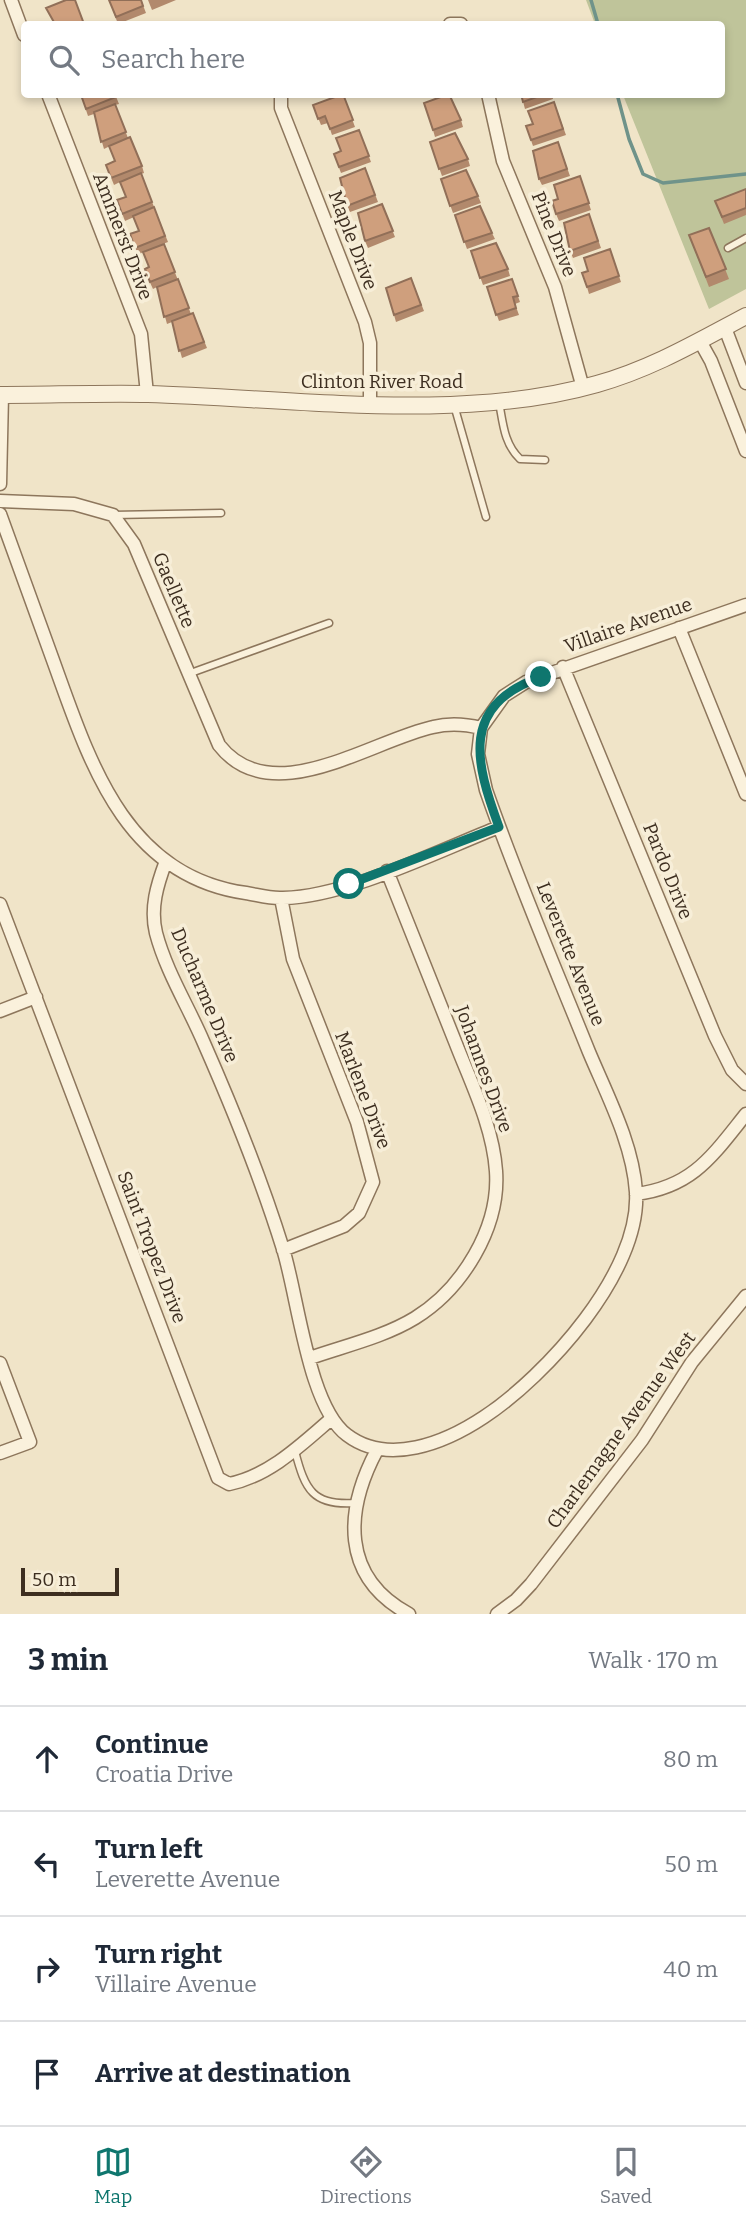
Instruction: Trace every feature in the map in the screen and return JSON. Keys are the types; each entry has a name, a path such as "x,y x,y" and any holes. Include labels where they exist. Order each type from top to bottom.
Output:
{"street":[{"path":"0,3 5,0"},
{"path":"11,0 21,27"},
{"name":"Ammerst Drive","path":"50,98 141,334 147,394"},
{"name":"Maple Drive","path":"281,98 281,108 365,322 370,343 370,403"},
{"name":"Pine Drive","path":"489,98 503,161 555,287 583,388"},
{"name":"Clinton River Road","path":"1,395 147,394 370,403 499,401 583,388 649,367 701,343 746,316"},
{"path":"725,328 746,383"},
{"path":"701,343 743,432 746,451"},
{"path":"0,484 1,395"},
{"path":"0,501 74,504 113,514"},
{"path":"0,514 63,690 100,780 137,837 166,861 218,888 281,898 306,895 387,871 499,827"},
{"name":"Gaellette","path":"113,514 134,544 219,745 236,762 258,772 283,774 316,768 436,726 481,728"},
{"name":"Villaire Avenue","path":"481,728 494,708 514,688 563,667 746,605"},
{"path":"679,628 746,794"},
{"name":"Pardo Drive","path":"563,667 715,1036 732,1070 746,1084"},
{"name":"Leverette Avenue","path":"481,728 480,771 499,827 612,1109 625,1145 636,1194"},
{"name":"Ducharme Drive","path":"166,861 153,907 158,941 237,1119 283,1250 310,1358 331,1419"},
{"name":"Johannes Drive","path":"310,1358 405,1323 440,1298 471,1262 486,1231 494,1199 496,1170 486,1122 387,871"},
{"name":"Marlene Drive","path":"281,898 293,959 357,1122 373,1182 359,1213 344,1226 283,1250"},
{"name":"Saint Tropez Drive","path":"0,904 218,1478 229,1484 238,1482 295,1451 331,1419"},
{"path":"0,1011 36,997"},
{"path":"331,1419 351,1438 377,1450 408,1449 461,1430 500,1406 548,1361 617,1269 631,1232 636,1194 656,1192 692,1175 746,1114"},
{"name":"Charlemagne Avenue West","path":"497,1614 516,1601 531,1584 642,1440 692,1362 746,1296"},
{"path":"0,1363 30,1442 0,1453"},
{"path":"377,1450 365,1473 355,1503 354,1533 361,1565 381,1595 409,1614"}],"lane":[{"path":"728,248 746,238"},
{"path":"499,401 505,436 512,452 520,459 545,460"},
{"path":"453,403 486,517"},
{"path":"113,514 221,513"},
{"path":"188,674 329,623"},
{"path":"295,1451 301,1476 315,1494 329,1505 355,1503"}],"green space":[{"path":"586,0 746,0 746,289 709,309 624,98 725,98 725,21 594,21"}],"building":[{"path":"66,0 75,0 83,21 53,21 46,8"},
{"path":"109,0 141,0 143,6 116,17"},
{"path":"82,98 114,98 86,109"},
{"path":"332,98 345,98 353,120 330,129 325,116 318,119 313,105"},
{"path":"438,98 451,98 461,120 433,130 424,103"},
{"path":"554,102 563,129 531,140 526,126 533,124 528,111"},
{"path":"115,104 126,132 101,142 94,112"},
{"path":"359,130 369,156 339,167 334,154 341,151 336,138"},
{"path":"455,133 468,159 439,169 430,142"},
{"path":"130,137 142,166 111,178 106,165 115,161 109,146"},
{"path":"558,142 567,169 539,179 533,151"},
{"path":"365,168 375,195 347,206 340,178"},
{"path":"466,170 478,196 450,206 441,179"},
{"path":"141,173 152,202 122,214 117,200 126,197 120,182"},
{"path":"580,176 589,203 556,214 552,201 558,199 554,185"},
{"path":"746,189 746,208 722,217 715,201"},
{"path":"382,204 393,231 365,241 358,213"},
{"path":"480,206 492,233 464,242 455,215"},
{"path":"154,207 165,236 135,248 130,234 139,231 133,216"},
{"path":"589,214 598,241 570,251 564,223"},
{"path":"709,228 726,269 706,277 689,235"},
{"path":"496,243 508,269 480,278 471,251"},
{"path":"164,244 175,272 150,282 145,269 149,267 143,252"},
{"path":"610,249 619,276 587,287 582,273 588,271 584,258"},
{"path":"411,278 421,305 394,315 386,288"},
{"path":"178,279 189,308 164,317 157,287"},
{"path":"512,279 518,296 513,297 516,308 496,315 487,287"},
{"path":"193,313 204,342 179,351 172,321"}],"waterway":[{"path":"591,0 597,21"},
{"path":"618,98 629,139 643,174 663,183 746,174"}],"route":[{"path":"349,884 499,827 480,771 478,754 481,728 504,696 514,688 541,677"}]}
